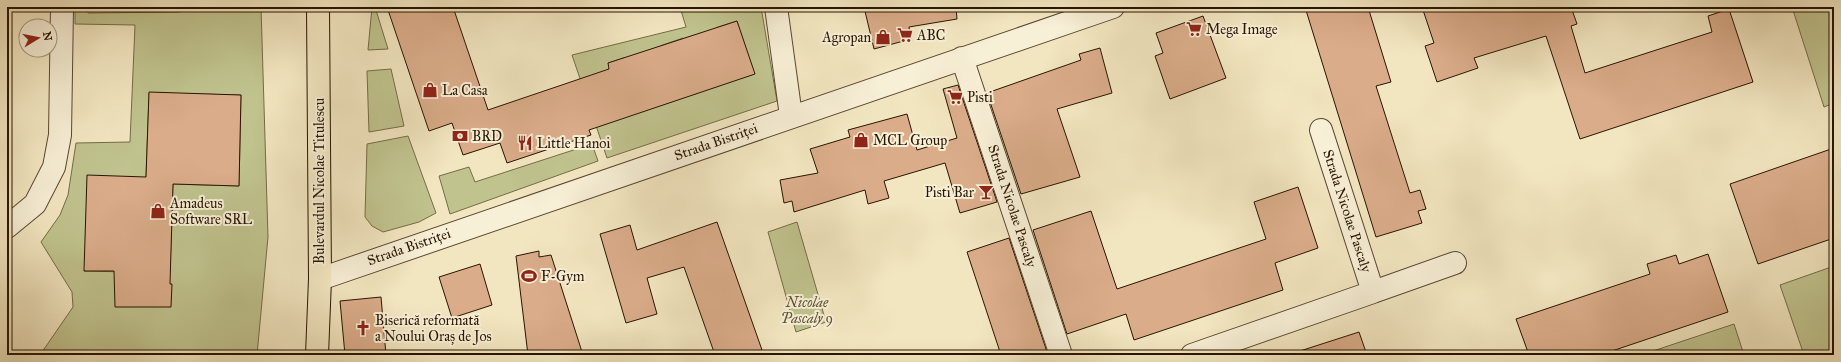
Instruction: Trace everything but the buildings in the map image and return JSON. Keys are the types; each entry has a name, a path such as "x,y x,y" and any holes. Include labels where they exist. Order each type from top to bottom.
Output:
{"main road":[{"name":"Bulevardul Nicolae Titulescu","path":"317,355 320,279 318,7"}],"street":[{"path":"7,227 35,204 54,167 60,135 62,7"},
{"path":"776,7 791,116"},
{"name":"Strada Bistriței","path":"320,279 1112,7"},
{"name":"Strada Nicolae Pascaly","path":"962,58 1061,355"},
{"name":"Strada Nicolae Pascaly","path":"1322,130 1373,292"},
{"name":"Strada Nicolae Pascaly","path":"1192,355 1455,263"}],"green space":[{"path":"75,7 88,7 88,13 180,12 181,7 261,7 268,237 257,355 91,355 81,351 79,355 40,355 73,307 72,292 41,242 60,215 68,195 76,143 130,142 135,25 75,24","holes":["149,93 241,95 239,186 173,184 170,273 84,271 146,177"]},
{"path":"372,7 375,7 388,49 368,50"},
{"path":"680,7 761,7 777,101 607,158 572,55 686,27","holes":["737,21 754,74 626,117 608,63 623,58 662,54 660,46 683,38 686,46 718,27"]},
{"path":"1792,7 1834,7 1834,103 1824,107"},
{"path":"391,69 404,126 369,132 367,71"},
{"path":"408,136 436,213 419,222 383,232 372,226 365,217 367,144"},
{"path":"592,144 598,161 450,214 439,176 469,167 475,182"},
{"name":"Nicolae Pascaly 9","path":"797,222 826,322 796,332 768,232"},
{"path":"1834,266 1834,355 1804,355 1780,285"},
{"path":"1734,324 1744,355 1641,355"}],"place":[{"name":"Mega Image","path":"1194,29"},
{"name":"ABC","path":"905,35"},
{"name":"Agropan","path":"883,37"},
{"name":"La Casa","path":"430,90"},
{"name":"Pisti","path":"955,97"},
{"name":"BRD","path":"460,136"},
{"name":"MCL Group","path":"861,140"},
{"name":"Little Hanoi","path":"525,143"},
{"name":"Pisti Bar","path":"986,192"},
{"name":"Amadeus Software SRL","path":"158,211"},
{"name":"F-Gym","path":"529,276"},
{"name":"Biserică reformată a Noului Oraș de Jos","path":"363,328"}]}
